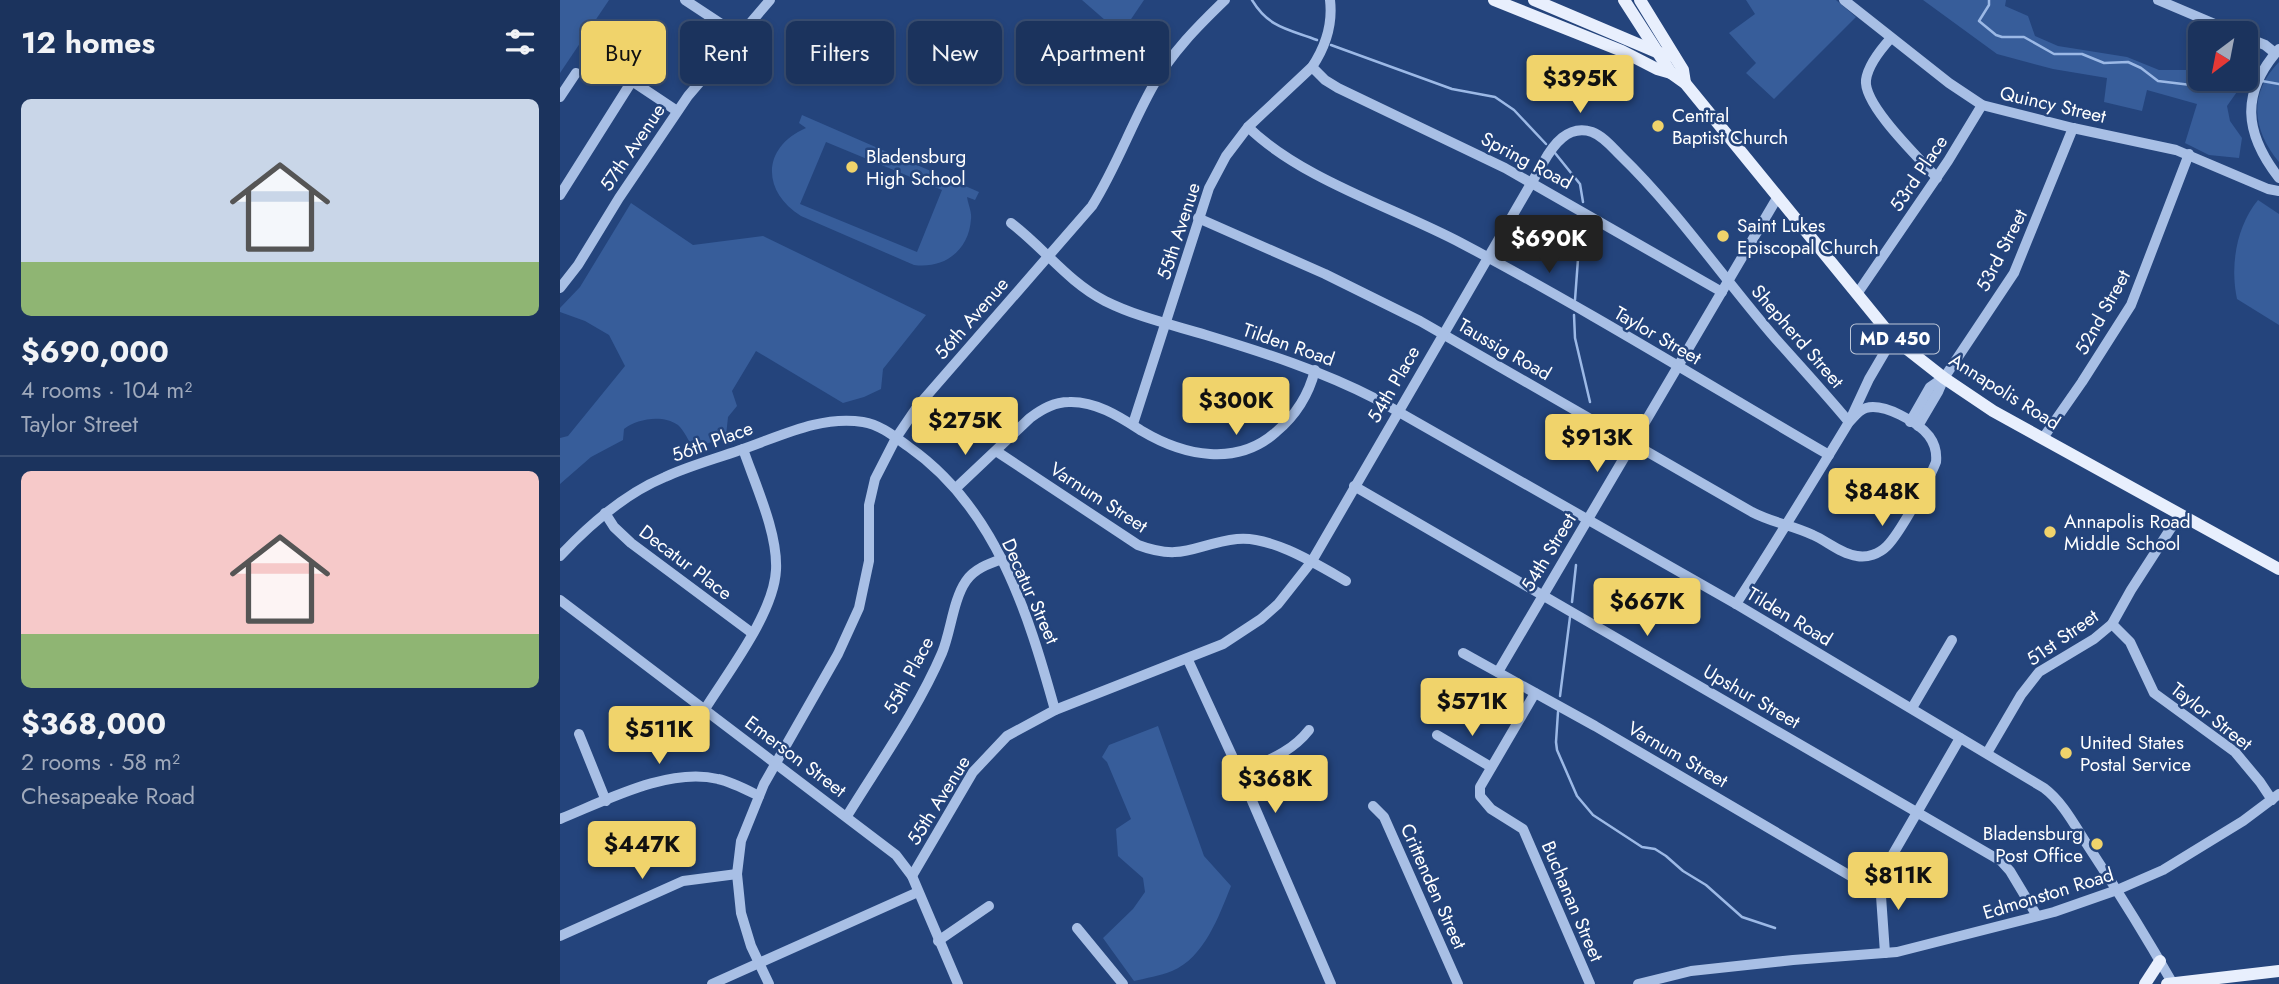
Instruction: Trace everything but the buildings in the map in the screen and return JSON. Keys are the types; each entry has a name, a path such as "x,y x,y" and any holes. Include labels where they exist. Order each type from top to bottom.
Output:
{"main road":[{"name":"MD 450","path":"1494,0 1622,51 1685,83"},
{"path":"1534,0 1674,56"},
{"path":"1624,0 1671,74"},
{"path":"1640,0 1674,56"},
{"path":"1627,39 1639,24"},
{"name":"MD 450","path":"1674,56 1683,70 1685,83"},
{"name":"Annapolis Road","path":"1685,83 1894,338 1969,396 2279,569"},
{"path":"2146,984 2160,961"},
{"path":"2167,984 2279,971"}],"street":[{"path":"685,0 717,21"},
{"name":"57th Avenue","path":"751,21 770,0"},
{"name":"56th Avenue","path":"769,984 751,946 741,913 737,874 741,841 758,796 838,654 859,608 869,561 872,488 879,469 897,438 932,390 1092,205 1152,86 1182,45 1225,0"},
{"name":"55th Avenue","path":"1133,424 1198,218 1218,170 1248,127 1312,67 1328,36 1330,0"},
{"name":"Quincy Street","path":"1844,0 1949,83 1982,105 2073,128 2160,145 2189,154 2268,189 2279,191"},
{"path":"2158,0 2208,21"},
{"path":"1891,38 1869,71 1866,91 1876,107 1937,178"},
{"path":"2258,42 2277,51 2258,81 2251,102 2250,116 2258,147 2279,178"},
{"name":"Spring Road","path":"1312,67 1338,88 1471,149 1722,292"},
{"path":"560,97 576,73"},
{"path":"560,195 632,81 677,111"},
{"name":"57th Avenue","path":"560,288 578,265 677,111 699,84"},
{"name":"53rd Place","path":"1857,294 1937,178 1982,105"},
{"name":"Taylor Street","path":"1248,127 1275,150 1300,165 1489,258 1829,455"},
{"name":"53rd Street","path":"1914,424 1938,392 1944,378 2014,273 2073,128"},
{"name":"54th Place","path":"1188,660 1223,644 1261,620 1278,604 1311,561 1552,148 1570,133 1590,131 1611,146"},
{"name":"Shepherd Street","path":"1611,146 1658,195 1849,422"},
{"name":"52nd Street","path":"2043,438 2082,383 2131,305 2189,154"},
{"name":"54th Street","path":"1498,672 1777,198"},
{"name":"Taussig Road","path":"1198,218 1348,285 1443,333 1752,512 1786,527 1811,534 1857,556 1869,556 1879,552 1894,537 1936,462 1937,453 1930,437 1914,424"},
{"name":"Tilden Road","path":"1011,223 1070,278 1104,301 1315,370 1398,410 1736,604 2052,794 2117,890 2173,984"},
{"path":"1736,604 1849,422 1869,379 1894,338"},
{"path":"956,488 1043,409 1066,401 1097,406 1175,447 1192,452 1220,455 1249,450 1262,444 1285,425 1304,398 1315,370"},
{"path":"1849,422 1861,410 1873,407 1887,410 1914,424"},
{"name":"56th Place","path":"560,556 605,513 624,499 657,480 743,449 809,426 846,421 874,425 897,438"},
{"name":"Decatur Street","path":"897,438 956,488 1002,559 1030,624 1055,710"},
{"path":"705,709 752,633 771,596 776,568 770,533 743,449"},
{"name":"Varnum Street","path":"996,451 1118,534 1155,552 1181,552 1237,539 1251,539 1311,561 1346,581"},
{"name":"Upshur Street","path":"1354,486 2006,865 2038,916"},
{"name":"Decatur Place","path":"605,513 614,527 631,543 752,633"},
{"name":"51st Street","path":"1987,753 2021,695 2039,672 2094,639 2112,624 2180,514"},
{"name":"55th Place","path":"847,816 932,673 952,626 965,582 977,569 1002,559"},
{"name":"Emerson Street","path":"560,600 896,855 912,876 958,984"},
{"name":"Taylor Street","path":"2112,624 2130,642 2154,693 2235,752 2276,797"},
{"path":"1912,708 1952,640"},
{"name":"Varnum Street","path":"1463,653 1859,881 1874,887"},
{"path":"1188,660 1331,984"},
{"name":"55th Avenue","path":"912,876 957,797 984,759 1007,736 1055,710 1188,660"},
{"path":"1437,736 1490,770 1535,693"},
{"path":"1240,773 1299,743 1309,730"},
{"path":"579,734 606,801"},
{"path":"1885,953 1881,896 1874,887 1960,737"},
{"name":"Buchanan Street","path":"1490,770 1480,787 1480,796 1491,809 1523,829 1590,984"},
{"path":"560,820 663,781 690,777 716,778 758,796"},
{"name":"Edmonston Road","path":"1638,984 1690,971 1885,953 1934,944 2038,916 2117,890 2175,863 2276,797"},
{"name":"Crittenden Street","path":"1373,806 1384,817 1458,984"},
{"path":"560,936 674,884 698,878 737,874"},
{"path":"712,984 918,892"},
{"path":"938,941 989,906"},
{"path":"1077,928 1123,984"}],"shaded area":[{"path":"560,0 609,0 595,21 581,21 581,42 560,73"},
{"path":"1082,0 1144,0 1130,21 1106,21"},
{"path":"1746,0 1836,0 1856,17 1774,99 1746,73 1756,63 1729,33 1755,14"},
{"path":"1923,0 2006,0 2005,6 2028,16 2035,36 2058,46 2127,57 2159,70 2188,70 2188,91 2238,91 2227,106 2230,121 2242,138 2239,158 2209,155 2185,143 2197,104 2147,90 2142,111 2104,102 2107,78 2053,69 1997,54"},
{"path":"2279,62 2279,162 2263,137 2257,112 2262,86"},
{"path":"802,115 979,192 975,200 967,197 971,219 966,240 945,260 936,264 914,265 801,216 788,206 779,194 773,182 772,170 781,146 806,128 799,123","holes":["826,142 942,190 917,252 800,204"]},
{"path":"2258,200 2279,214 2279,325 2237,299 2234,273 2237,247 2244,222"},
{"path":"631,203 693,245 763,236 926,315 883,369 881,389 864,397 843,403 756,351 732,391 737,406 728,417 726,436 694,449 678,425 665,420 643,420 624,429 623,440 591,457 560,484 560,438 568,436 625,366 609,335 585,321 560,312 560,308 580,287"},
{"path":"1158,726 1204,856 1231,886 1209,935 1193,956 1172,971 1134,981 1103,938 1133,909 1145,892 1143,878 1118,856 1116,829 1131,819 1107,762 1102,757 1109,745"}],"waterway":[{"path":"1252,0 1272,22 1317,40"},
{"path":"1989,0 1989,5 1979,21 1996,35 2024,37 2054,54 2082,54 2104,63 2128,62 2158,81 2188,85"},
{"path":"1331,45 1452,89 1495,97 1514,110 1546,144"},
{"path":"2262,81 2279,84"},
{"path":"1555,153 1580,184 1583,202"},
{"path":"1575,300 1581,218"},
{"path":"1574,315 1575,338 1590,402"},
{"path":"1572,602 1576,565"},
{"path":"1560,696 1570,617"},
{"path":"1558,712 1557,750 1577,796 1593,815 1642,847 1655,849 1666,856 1683,871 1706,885 1742,917 1775,928"}],"place":[{"name":"Central Baptist Church","path":"1658,126"},
{"name":"Bladensburg High School","path":"852,167"},
{"name":"Saint Lukes Episcopal Church","path":"1723,236"},
{"name":"Annapolis Road Middle School","path":"2050,532"},
{"name":"United States Postal Service","path":"2066,753"},
{"name":"Bladensburg Post Office","path":"2097,844"}]}
